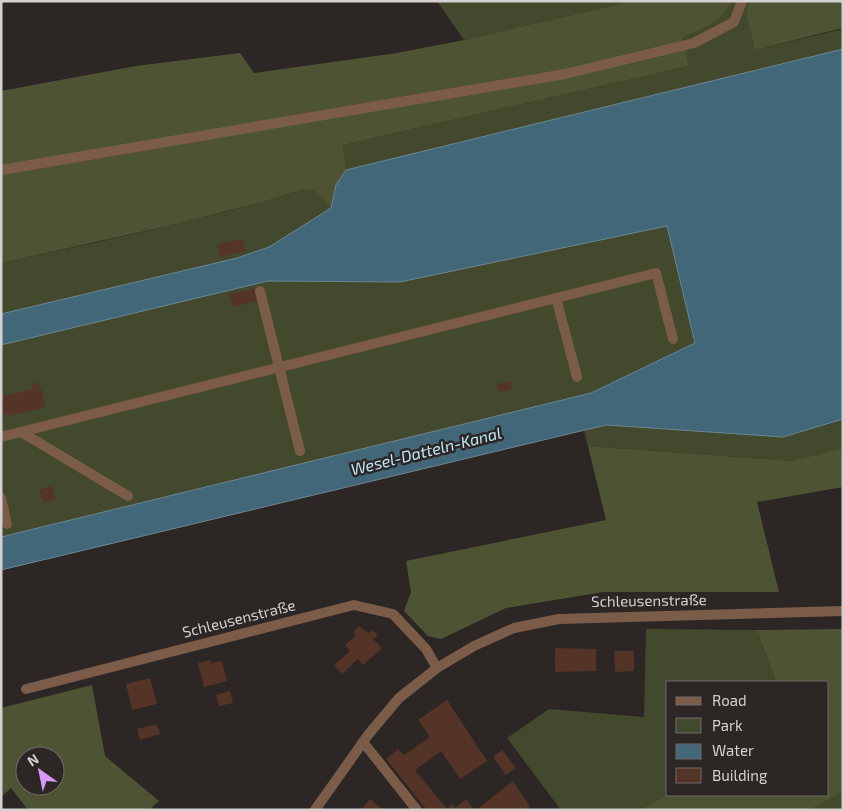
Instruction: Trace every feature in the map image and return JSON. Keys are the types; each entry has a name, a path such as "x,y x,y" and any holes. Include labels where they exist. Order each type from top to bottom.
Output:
{"street":[{"path":"1,170 565,74 694,43 734,22 742,1"},
{"path":"1,437 656,273 673,339"},
{"path":"260,291 300,451"},
{"path":"556,298 576,378"},
{"path":"22,432 128,496"},
{"path":"1,498 8,524"},
{"name":"Schleusenstraße","path":"26,689 354,605 393,614 426,650 437,668"},
{"name":"Schleusenstraße","path":"315,810 362,742 399,698 437,668 474,646 514,628 559,619 843,610"},
{"path":"362,742 417,810"}],"green space":[{"path":"437,1 632,1 464,40"},
{"path":"632,1 733,1 717,20 683,37 689,66 343,145 346,170 336,185 331,208 314,190 305,189 177,224 1,263 1,91 136,66 240,53 254,73 397,53 464,40"},
{"path":"733,1 749,1 746,14 755,50 843,29 843,49 346,170 343,145 689,66 683,37 711,24 722,15"},
{"path":"749,1 843,1 843,28 755,50 746,14"},
{"path":"305,189 314,189 331,208 269,247 237,258 1,314 1,263 192,220"},
{"path":"667,226 695,343 591,393 1,537 1,345 268,281 400,282"},
{"path":"843,419 843,448 791,461 588,446 584,430 606,425 783,437"},
{"path":"588,446 791,461 843,448 843,487 757,502 779,592 603,592 506,608 441,639 428,636 404,611 411,592 406,561 606,520"},
{"path":"646,629 757,630 776,681 666,681 666,795 640,810 561,810 507,738 549,709 644,717"},
{"path":"843,629 843,791 810,810 640,810 666,795 829,796 829,681 776,681 757,630"},
{"path":"92,685 105,756 159,801 149,810 28,810 17,796 65,796 65,746 15,746 15,793 11,788 1,797 1,708"},
{"path":"843,791 843,810 810,810 840,792"}],"water":[{"name":"Wesel-Datteln-Kanal","path":"843,49 843,419 783,437 606,425 1,570 1,537 591,393 695,343 667,226 400,282 268,281 1,345 1,314 237,258 269,247 331,208 336,185 346,170"}],"building":[{"path":"242,239 245,251 220,257 217,244"},
{"path":"254,289 257,301 233,307 229,294"},
{"path":"510,381 512,389 499,392 497,384"},
{"path":"39,383 46,407 8,416 7,413 1,415 1,400 4,399 3,396 33,389 32,384"},
{"path":"52,486 56,499 43,503 39,490"},
{"path":"359,626 369,633 373,630 378,635 373,639 382,648 363,665 358,659 342,674 334,665 350,651 345,645 356,635 353,633"},
{"path":"555,648 596,649 596,671 555,672"},
{"path":"614,651 634,651 634,671 615,672"},
{"path":"210,660 211,663 222,661 227,681 204,687 198,663"},
{"path":"150,678 157,704 132,710 126,684"},
{"path":"230,691 233,703 219,706 216,695"},
{"path":"447,700 487,761 460,779 441,751 415,770 447,809 452,804 455,808 466,799 474,810 427,810 386,759 398,749 404,755 430,737 418,720"},
{"path":"157,724 160,734 140,740 137,729"},
{"path":"502,750 516,768 506,775 493,757"},
{"path":"513,781 530,807 526,810 476,810"},
{"path":"370,799 383,810 361,810"}]}
